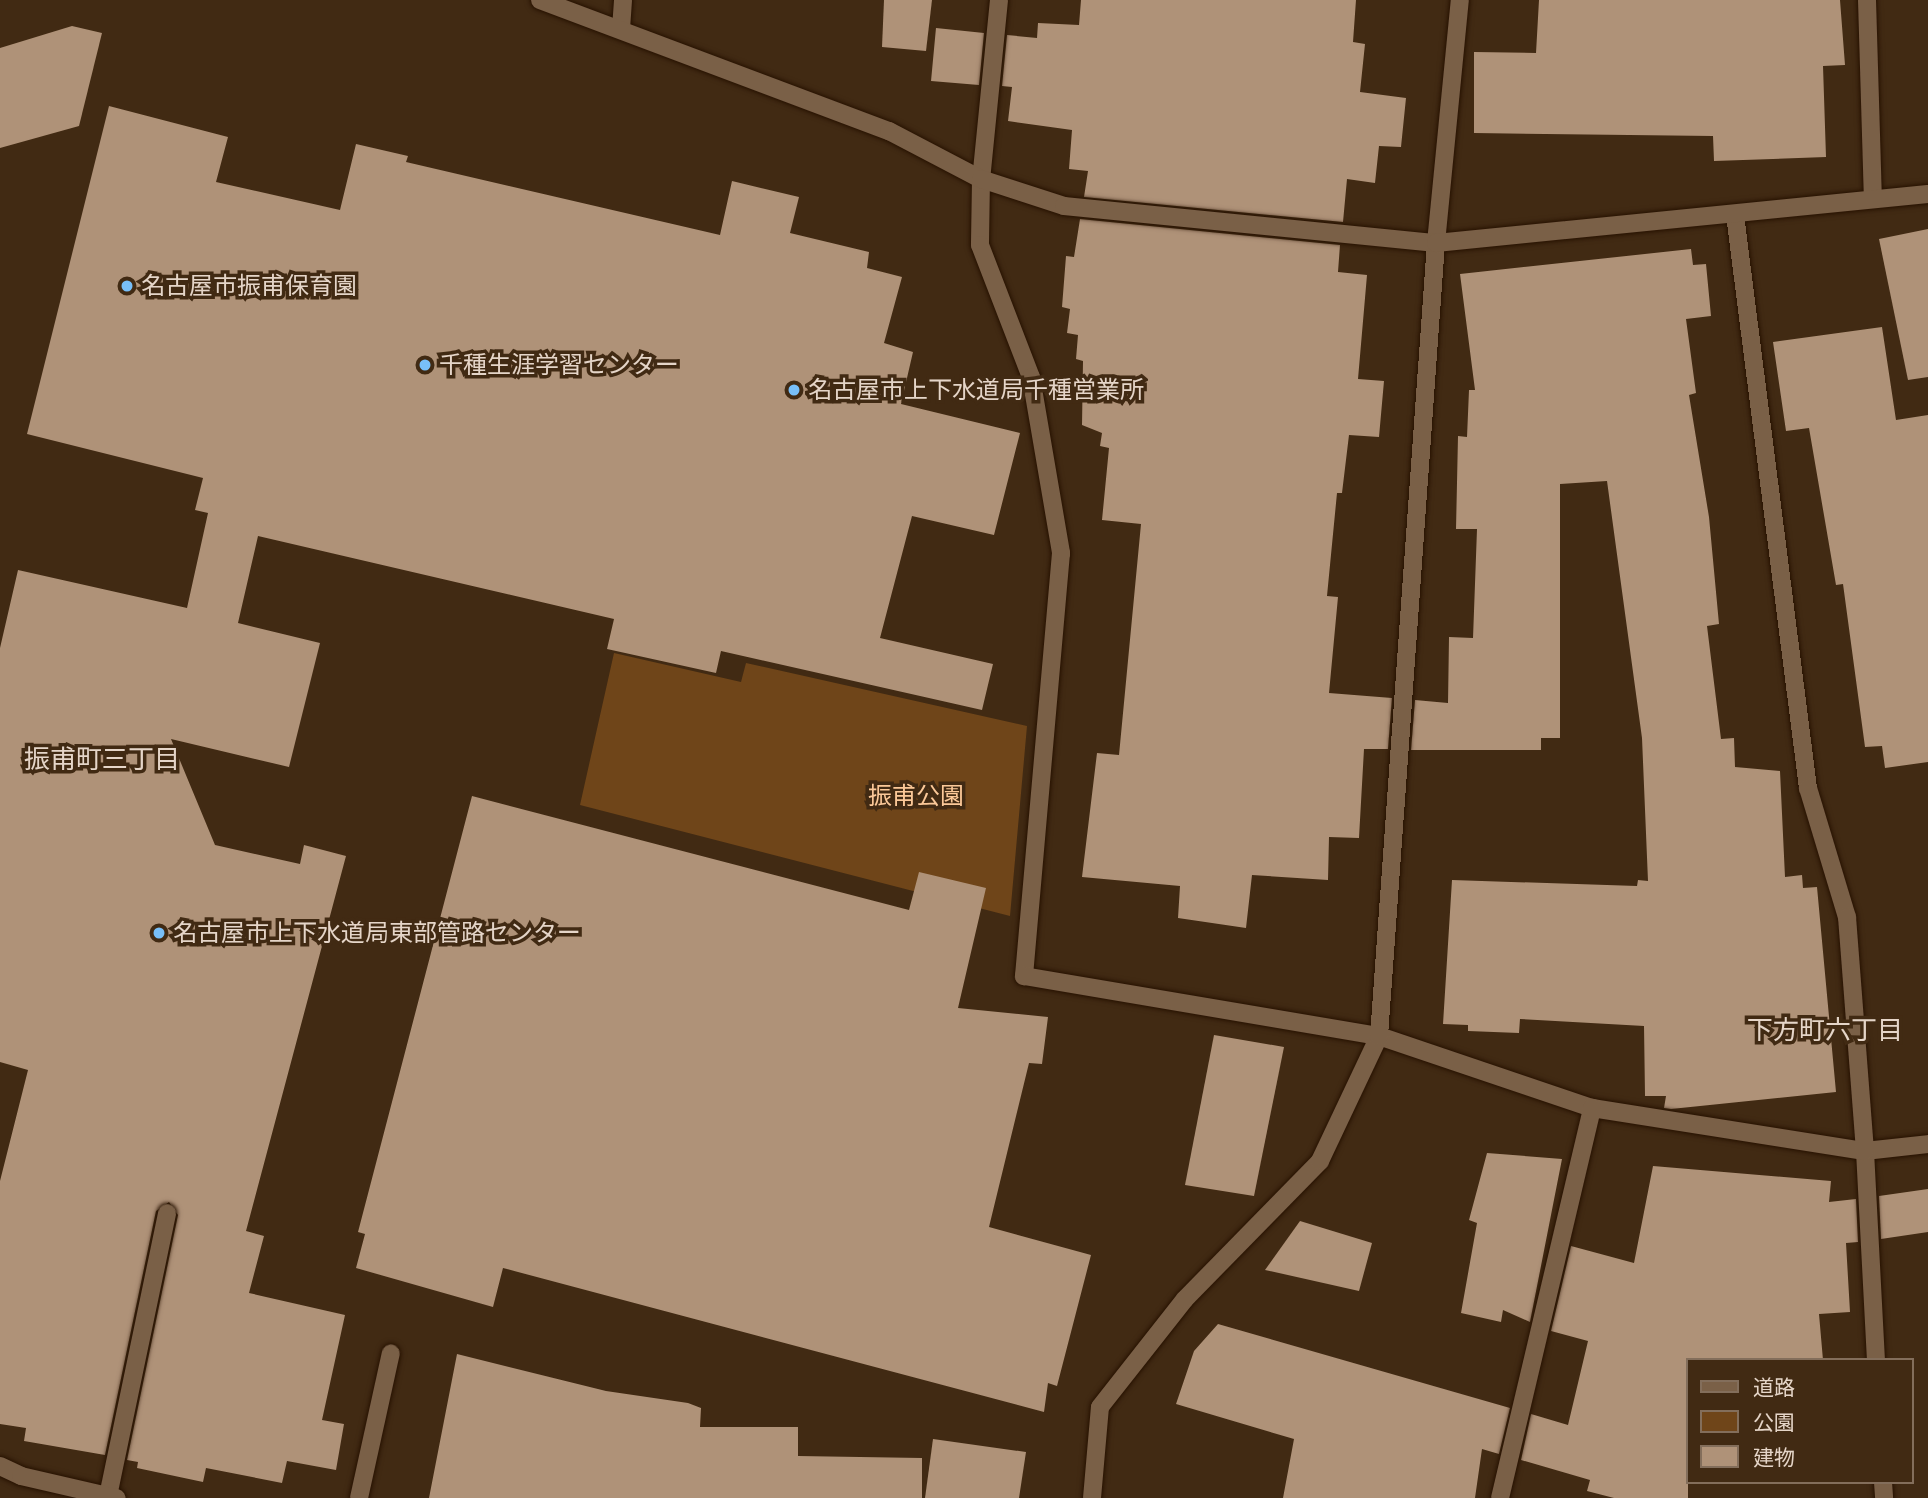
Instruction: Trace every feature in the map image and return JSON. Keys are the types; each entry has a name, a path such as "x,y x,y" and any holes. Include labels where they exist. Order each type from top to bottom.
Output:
{"street":[{"path":"540,0 889,131 981,179 1064,206 1436,243 1928,194"},
{"path":"621,29 623,0"},
{"path":"999,0 981,179 980,245 1031,377 1061,553 1024,976 1379,1036 1592,1108 1865,1151 1928,1144"},
{"path":"1092,1498 1100,1408 1185,1299 1320,1161 1379,1036 1436,243 1460,0"},
{"path":"1867,0 1873,199"},
{"path":"1735,215 1808,788 1847,917 1865,1151 1876,1358"},
{"path":"1500,1498 1592,1108"},
{"path":"0,1466 21,1476 112,1497 167,1213"},
{"path":"359,1498 391,1353"}],"green space":[{"name":"振甫公園","path":"614,653 741,682 746,663 1027,726 1010,916 580,805"}],"building":[{"path":"884,0 932,0 926,51 882,47"},
{"path":"1081,0 1356,0 1353,42 1365,44 1360,92 1406,98 1401,147 1379,146 1375,183 1347,179 1343,222 1084,197 1088,171 1069,169 1072,130 1008,121 1012,87 1002,86 1007,35 1037,38 1038,23 1079,25"},
{"path":"1539,0 1840,0 1845,65 1823,66 1826,157 1714,161 1713,136 1474,133 1474,52 1536,53"},
{"path":"72,26 102,33 79,126 0,148 0,48"},
{"path":"936,28 984,33 979,85 931,81"},
{"path":"109,106 228,137 216,182 340,210 356,144 408,156 406,162 720,235 732,181 799,197 790,233 869,252 867,268 902,277 884,343 913,352 901,404 1020,433 994,535 912,516 880,638 993,664 982,710 721,651 716,673 607,649 614,619 258,536 238,623 320,643 289,767 171,739 215,845 300,864 304,845 346,856 246,1231 264,1236 249,1293 345,1315 322,1420 344,1424 336,1470 287,1461 282,1483 206,1468 203,1482 137,1468 138,1462 127,1460 178,1215 169,1202 156,1211 105,1455 24,1441 26,1428 0,1424 0,1181 28,1070 0,1062 0,648 18,570 187,608 208,513 195,510 203,478 27,434"},
{"path":"1080,219 1340,245 1338,272 1367,275 1358,379 1384,381 1379,437 1349,435 1342,493 1337,493 1327,596 1338,597 1329,693 1392,698 1388,749 1364,749 1359,838 1329,837 1328,880 1252,875 1246,928 1178,918 1180,886 1082,877 1097,753 1119,755 1141,524 1102,520 1109,448 1100,446 1102,433 1082,425 1083,361 1076,359 1078,335 1067,333 1070,309 1062,307 1066,256 1074,257"},
{"path":"1928,229 1928,377 1908,380 1879,239"},
{"path":"1691,249 1693,265 1706,264 1711,316 1686,319 1696,393 1689,395 1709,517 1719,624 1707,626 1721,739 1734,738 1735,767 1780,771 1785,877 1802,875 1803,888 1817,887 1836,1092 1671,1109 1664,1108 1666,1096 1645,1096 1644,1026 1520,1019 1519,1033 1468,1031 1468,1025 1443,1024 1452,880 1637,886 1638,880 1648,881 1642,738 1607,481 1560,484 1560,738 1541,738 1541,750 1411,750 1415,700 1448,703 1449,637 1473,638 1477,529 1456,529 1458,436 1467,437 1469,390 1475,390 1460,274"},
{"path":"1882,327 1896,420 1928,415 1928,762 1885,768 1882,746 1865,747 1843,584 1836,585 1809,428 1786,431 1773,342"},
{"path":"472,796 909,910 919,872 986,888 958,1008 1048,1017 1042,1064 1029,1063 989,1227 1091,1255 1057,1386 1048,1383 1044,1412 503,1268 493,1307 356,1268 365,1234 358,1232"},
{"path":"1214,1035 1284,1047 1254,1196 1185,1185"},
{"path":"1487,1153 1562,1159 1530,1322 1503,1310 1501,1322 1461,1313 1477,1223 1469,1220"},
{"path":"1653,1166 1831,1181 1829,1202 1856,1199 1858,1242 1846,1243 1850,1312 1819,1314 1823,1358 1686,1358 1688,1498 1614,1498 1587,1491 1590,1480 1521,1460 1531,1414 1568,1425 1588,1341 1551,1331 1571,1246 1634,1263"},
{"path":"1928,1189 1928,1232 1881,1239 1879,1196"},
{"path":"1300,1221 1372,1243 1359,1291 1265,1270"},
{"path":"1218,1324 1510,1408 1499,1454 1482,1449 1475,1498 1283,1498 1294,1439 1176,1404 1194,1351"},
{"path":"457,1354 606,1391 688,1403 701,1408 700,1427 798,1427 798,1456 922,1458 922,1498 429,1498"},
{"path":"933,1439 1026,1452 1019,1498 925,1498"}],"place":[{"name":"名古屋市振甫保育園","path":"127,286"},
{"name":"千種生涯学習センター","path":"425,365"},
{"name":"名古屋市上下水道局千種営業所","path":"794,390"},
{"name":"名古屋市上下水道局東部管路センター","path":"159,933"}],"district":[{"name":"振甫町三丁目","path":"102,760"},
{"name":"下方町六丁目","path":"1825,1031"}]}
